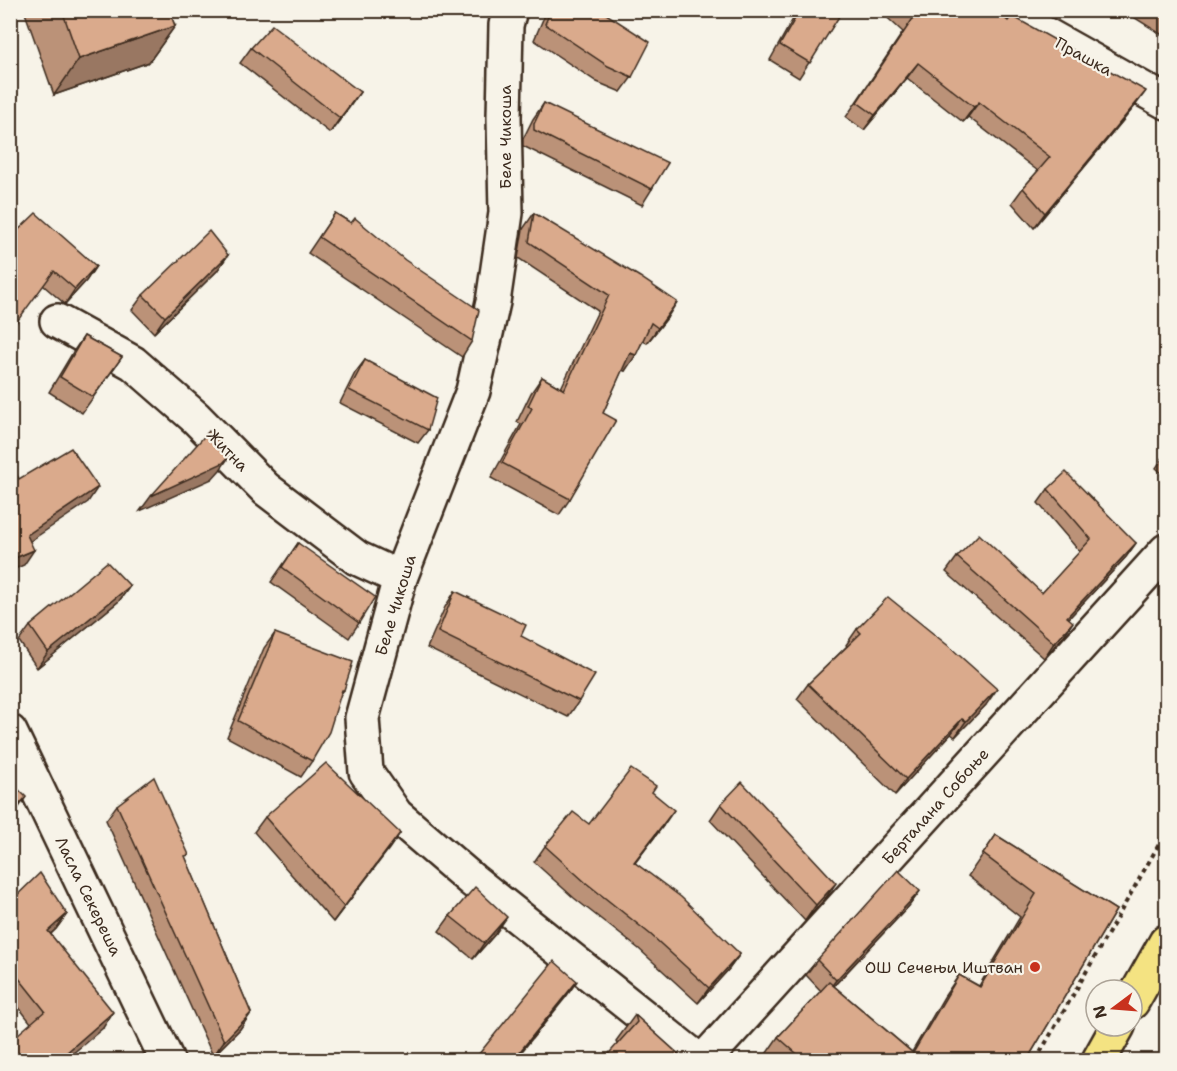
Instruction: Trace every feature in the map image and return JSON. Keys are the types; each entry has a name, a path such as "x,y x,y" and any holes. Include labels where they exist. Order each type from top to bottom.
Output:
{"main road":[{"path":"1144,981 1167,942"},
{"path":"1099,1060 1111,1038"}],"street":[{"name":"Беле Чикоша","path":"510,10 506,25 505,48 506,213 493,302 473,391 400,578 362,718 366,772 396,815 472,880 698,1060"},
{"name":"Прашка","path":"1002,10 1167,102"},
{"name":"Житна","path":"57,321 133,363 196,418 266,489 357,558 400,578"},
{"name":"Берталана Собоње","path":"704,1060 1167,551"},
{"name":"Ласла Секереша","path":"10,732 167,1060"}],"path":[{"path":"1036,1060 1167,832"}],"building":[{"path":"62,10 169,10 175,26 79,59"},
{"path":"551,10 600,10 650,42 632,77 608,66 545,24"},
{"path":"800,10 843,10 810,63 780,45"},
{"path":"907,10 994,10 1008,21 1012,16 1146,91 1045,213 1023,188 1050,157 979,102 974,107 918,63 875,115 857,102 914,17"},
{"path":"1155,10 1167,10 1167,18"},
{"path":"272,25 360,92 340,118 251,48"},
{"path":"544,103 668,163 652,189 534,130 534,124"},
{"path":"36,213 96,266 75,289 54,271 10,331 10,238"},
{"path":"335,213 351,223 355,218 405,260 479,310 472,341 319,237"},
{"path":"534,213 677,302 658,328 651,323 636,355 630,353 603,413 616,420 570,499 502,463 532,408 528,406 542,377 564,390 609,295 529,242"},
{"path":"209,231 228,255 165,317 143,295"},
{"path":"84,336 122,357 93,397 60,377"},
{"path":"365,360 437,398 428,430 349,390"},
{"path":"209,431 231,454 223,463 151,496"},
{"path":"71,448 98,487 27,535 34,550 10,560 10,462 19,479"},
{"path":"1066,472 1136,543 1067,617 1073,622 1054,643 957,557 979,534 1042,593 1091,539 1048,489"},
{"path":"298,543 375,597 359,623 282,567"},
{"path":"107,562 130,586 48,652 30,626"},
{"path":"455,591 526,625 521,636 595,675 579,701 438,632"},
{"path":"888,597 997,689 966,721 962,719 906,779 808,684 861,633 857,629"},
{"path":"275,633 353,662 329,732 312,761 238,721"},
{"path":"326,763 400,833 344,907 265,817"},
{"path":"631,769 656,786 652,792 674,810 634,862 681,897 740,954 709,988 650,934 585,882 545,846 573,812 589,824"},
{"path":"154,777 189,855 185,856 251,1013 224,1041 117,805"},
{"path":"10,781 26,797 10,815"},
{"path":"742,782 836,883 816,905 721,804"},
{"path":"996,835 1116,910 1027,1060 804,1060 778,1037 829,982 913,1053 959,975 980,987 1036,894 983,854"},
{"path":"898,870 920,891 836,980 817,960"},
{"path":"40,873 67,914 48,931 113,1012 58,1060 10,1060 10,1041 45,1011 10,967 10,902"},
{"path":"475,887 507,917 484,943 450,916"},
{"path":"554,961 577,981 513,1060 474,1060"},
{"path":"635,1015 685,1060 603,1060 637,1022"}],"place":[{"name":"ОШ Сечењи Иштван","path":"1035,967"}]}
